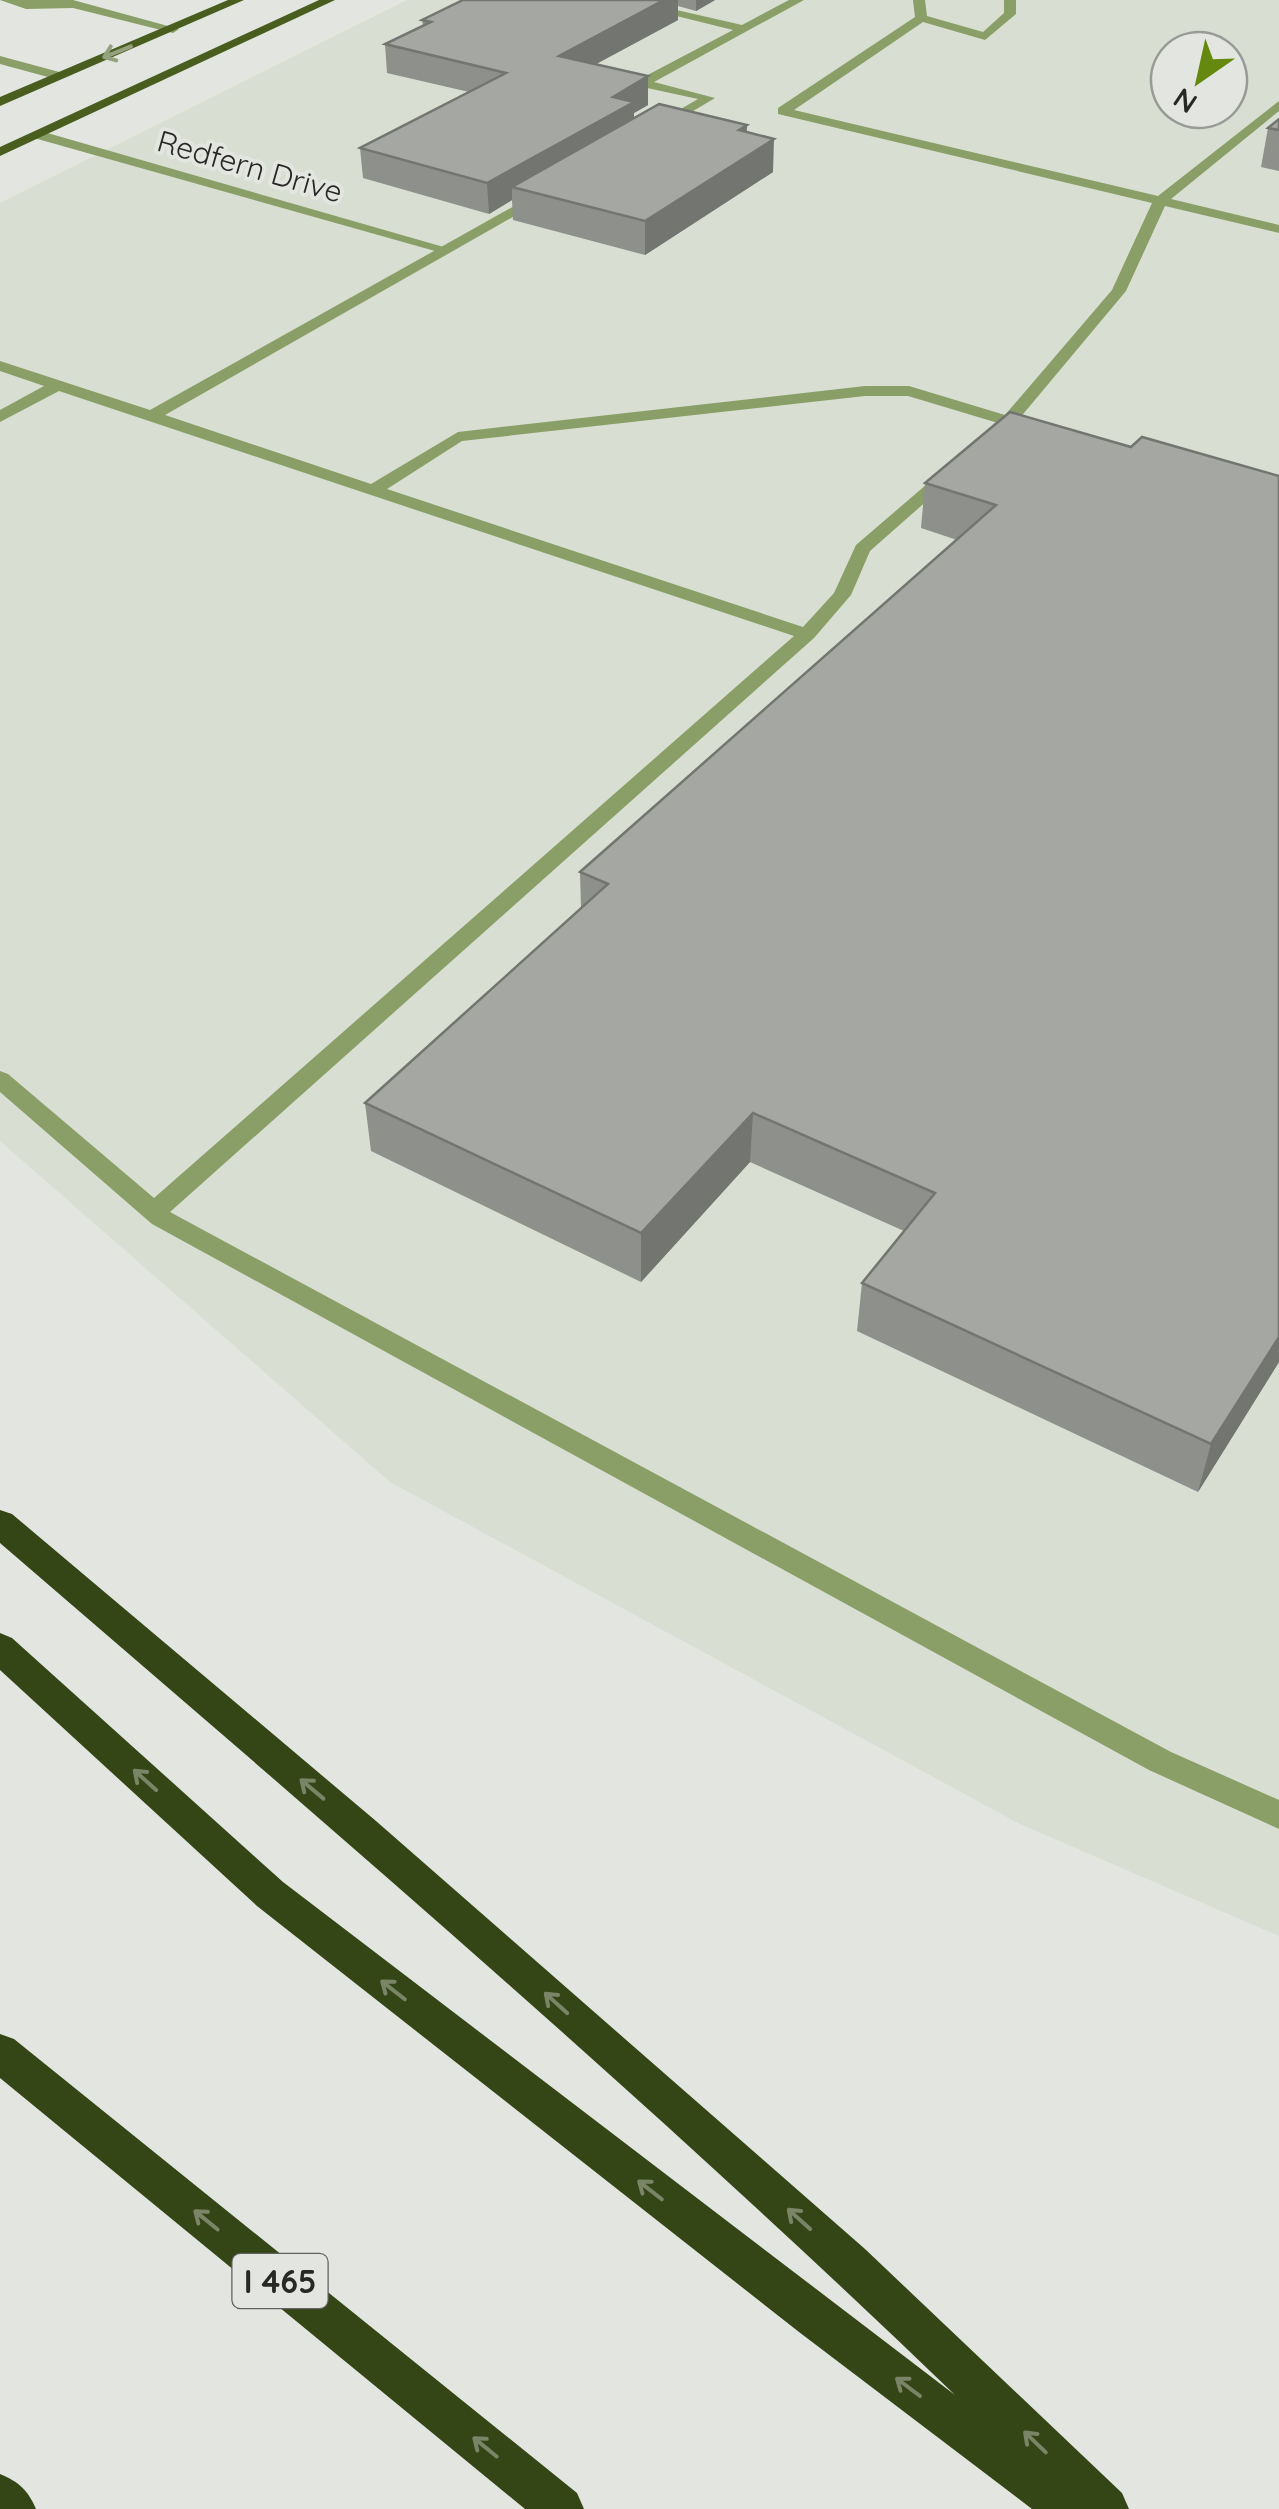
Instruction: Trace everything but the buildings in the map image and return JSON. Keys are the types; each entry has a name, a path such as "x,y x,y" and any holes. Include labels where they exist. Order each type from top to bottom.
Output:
{"highway":[{"path":"0,1523 364,1833 835,2251 1106,2509"},
{"path":"0,1648 270,1894 798,2305 1070,2509"},
{"name":"I 465","path":"0,2053 561,2509"},
{"path":"0,2497 13,2509"}],"main road":[{"path":"0,102 238,0"},
{"path":"0,152 329,0"}],"street":[{"path":"5,0 26,5 78,2 174,29"},
{"path":"618,0 744,28"},
{"path":"644,136 710,98 642,83 798,0"},
{"path":"919,0 921,18"},
{"path":"1010,0 1010,14 986,36 921,18 783,111 1279,229"},
{"path":"0,60 59,76"},
{"path":"982,446 1010,422 1119,291 1160,201 1279,106"},
{"name":"Redfern Drive","path":"39,135 446,250"},
{"path":"152,416 561,184"},
{"path":"0,366 807,634"},
{"path":"0,416 58,384"},
{"path":"373,490 458,438 865,391 909,392 1046,433"},
{"path":"154,1212 807,634 842,595 862,549 954,470"},
{"path":"0,1079 154,1212 1160,1762 1279,1815"}],"shaded area":[{"path":"407,0 1279,0 1279,1936 1020,1824 390,1482 0,1141 0,203"}]}
